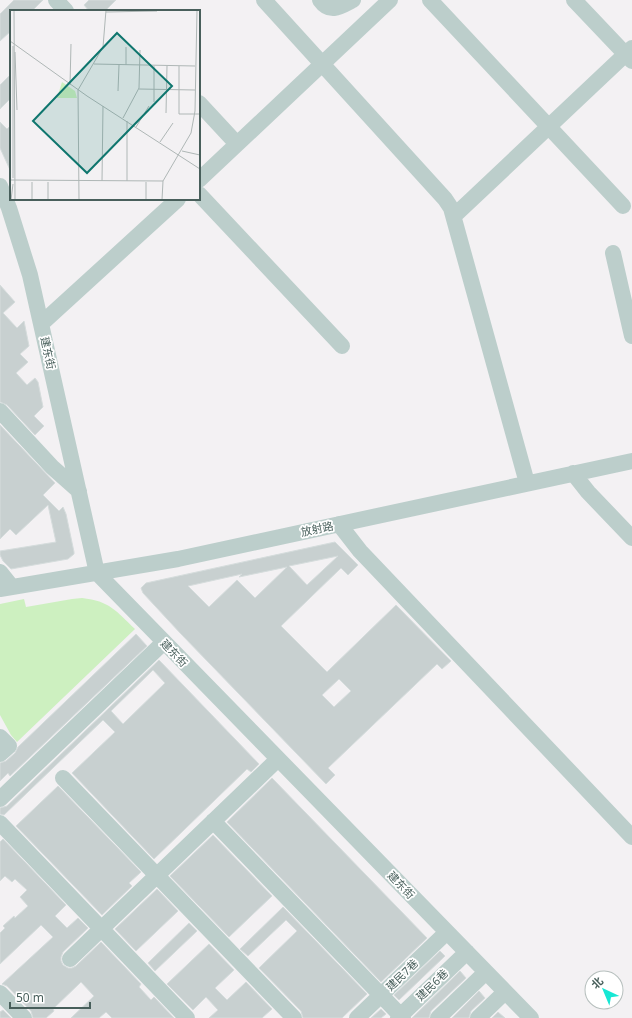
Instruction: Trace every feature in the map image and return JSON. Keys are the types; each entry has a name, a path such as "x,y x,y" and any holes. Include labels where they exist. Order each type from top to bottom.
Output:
{"street":[{"path":"56,0 65,10"},
{"path":"264,0 452,208 527,483"},
{"path":"320,0 324,6 328,8 335,8 354,0"},
{"path":"430,0 623,206"},
{"path":"454,216 548,127 630,54 574,0"},
{"path":"200,179 322,64 386,1"},
{"path":"200,103 237,144"},
{"name":"建东街","path":"0,186 9,208 30,275 97,573 530,1018"},
{"path":"200,195 342,346"},
{"path":"41,324 177,200"},
{"path":"612,253 632,336"},
{"path":"0,411 52,466 79,491"},
{"name":"放射路","path":"6,588 178,559 632,461"},
{"path":"573,473 588,492 632,538"},
{"path":"339,524 360,551 632,837"},
{"path":"0,572 6,588"},
{"path":"0,799 164,642"},
{"path":"0,737 9,746 0,754"},
{"path":"70,958 278,759"},
{"path":"63,778 294,1018"},
{"path":"212,821 401,1017"},
{"path":"0,823 188,1018"},
{"name":"建民7巷","path":"357,1018 447,932"},
{"name":"建民6巷","path":"401,1017 467,952"},
{"path":"438,1018 486,972"},
{"path":"478,1018 505,992"},
{"path":"0,993 24,1018"}],"green space":[{"path":"82,598 92,599 106,604 135,629 17,742 11,735 0,715 0,604 24,599 26,607"}],"building":[{"path":"14,0 43,0 33,10 10,10 10,32 0,41 0,14"},
{"path":"89,0 116,0 106,10 88,10 84,5"},
{"path":"10,75 10,99 0,109 0,85"},
{"path":"0,122 7,129 10,126 10,170 0,148"},
{"path":"0,285 15,302 3,313 17,328 24,321 29,346 20,354 28,362 16,373 27,385 35,378 38,382 43,407 34,416 44,426 35,435 7,405 0,402"},
{"path":"0,425 55,483 43,495 59,511 63,507 66,514 74,552 74,554 68,559 11,569 3,561 0,551 56,542 48,505 16,535 10,529 0,539"},
{"path":"335,542 358,565 348,575 341,568 281,626 327,672 396,605 451,661 442,669 437,664 328,768 335,775 326,784 143,593 141,588 146,583","holes":["338,556 307,585 289,566","287,567 255,598 237,580 209,607 188,586 242,574 239,577","339,679 351,691 334,707 322,695"]},
{"path":"136,634 147,646 10,776 8,773 0,781 0,763 6,761 15,753 18,747"},
{"path":"159,660 259,764 251,772 247,769 154,859 72,773 115,732 103,720 4,815 0,814 0,808 7,806","holes":["153,670 165,683 123,724 111,711"]},
{"path":"272,778 427,938 381,982 227,822"},
{"path":"58,786 141,872 129,883 132,886 102,915 16,826"},
{"path":"213,835 272,896 229,937 170,876"},
{"path":"3,839 66,905 55,916 67,928 78,918 88,928 63,952 61,961 63,965 68,968 76,966 101,942 141,984 139,987 151,1000 154,997 174,1018 112,1018 106,1012 99,1018 71,1018 94,996 81,982 53,1009 54,1011 46,1018 33,1018 31,1011 7,986 2,984 53,937 41,925 0,964 0,933 5,928 3,926 14,916 15,918 28,906 20,897 27,890 15,879 12,882 5,876 0,881 0,842"},
{"path":"157,889 178,911 136,951 115,929"},
{"path":"283,907 367,994 342,1018 303,1018 301,1011 259,968 297,931 286,920 248,956 240,949"},
{"path":"189,923 197,931 155,971 148,963"},
{"path":"209,944 234,970 215,988 227,1000 246,982 272,1009 262,1018 209,1018 218,1010 206,997 193,1010 167,984"},
{"path":"440,951 445,956 399,1000 394,995"},
{"path":"460,971 466,978 431,1011 429,1018 412,1018"},
{"path":"479,991 485,998 471,1011 469,1018 452,1018"},
{"path":"381,1009 386,1014 381,1018 371,1018"},
{"path":"3,1010 11,1018 0,1018 0,1012"},
{"path":"498,1012 505,1018 492,1018"}]}
